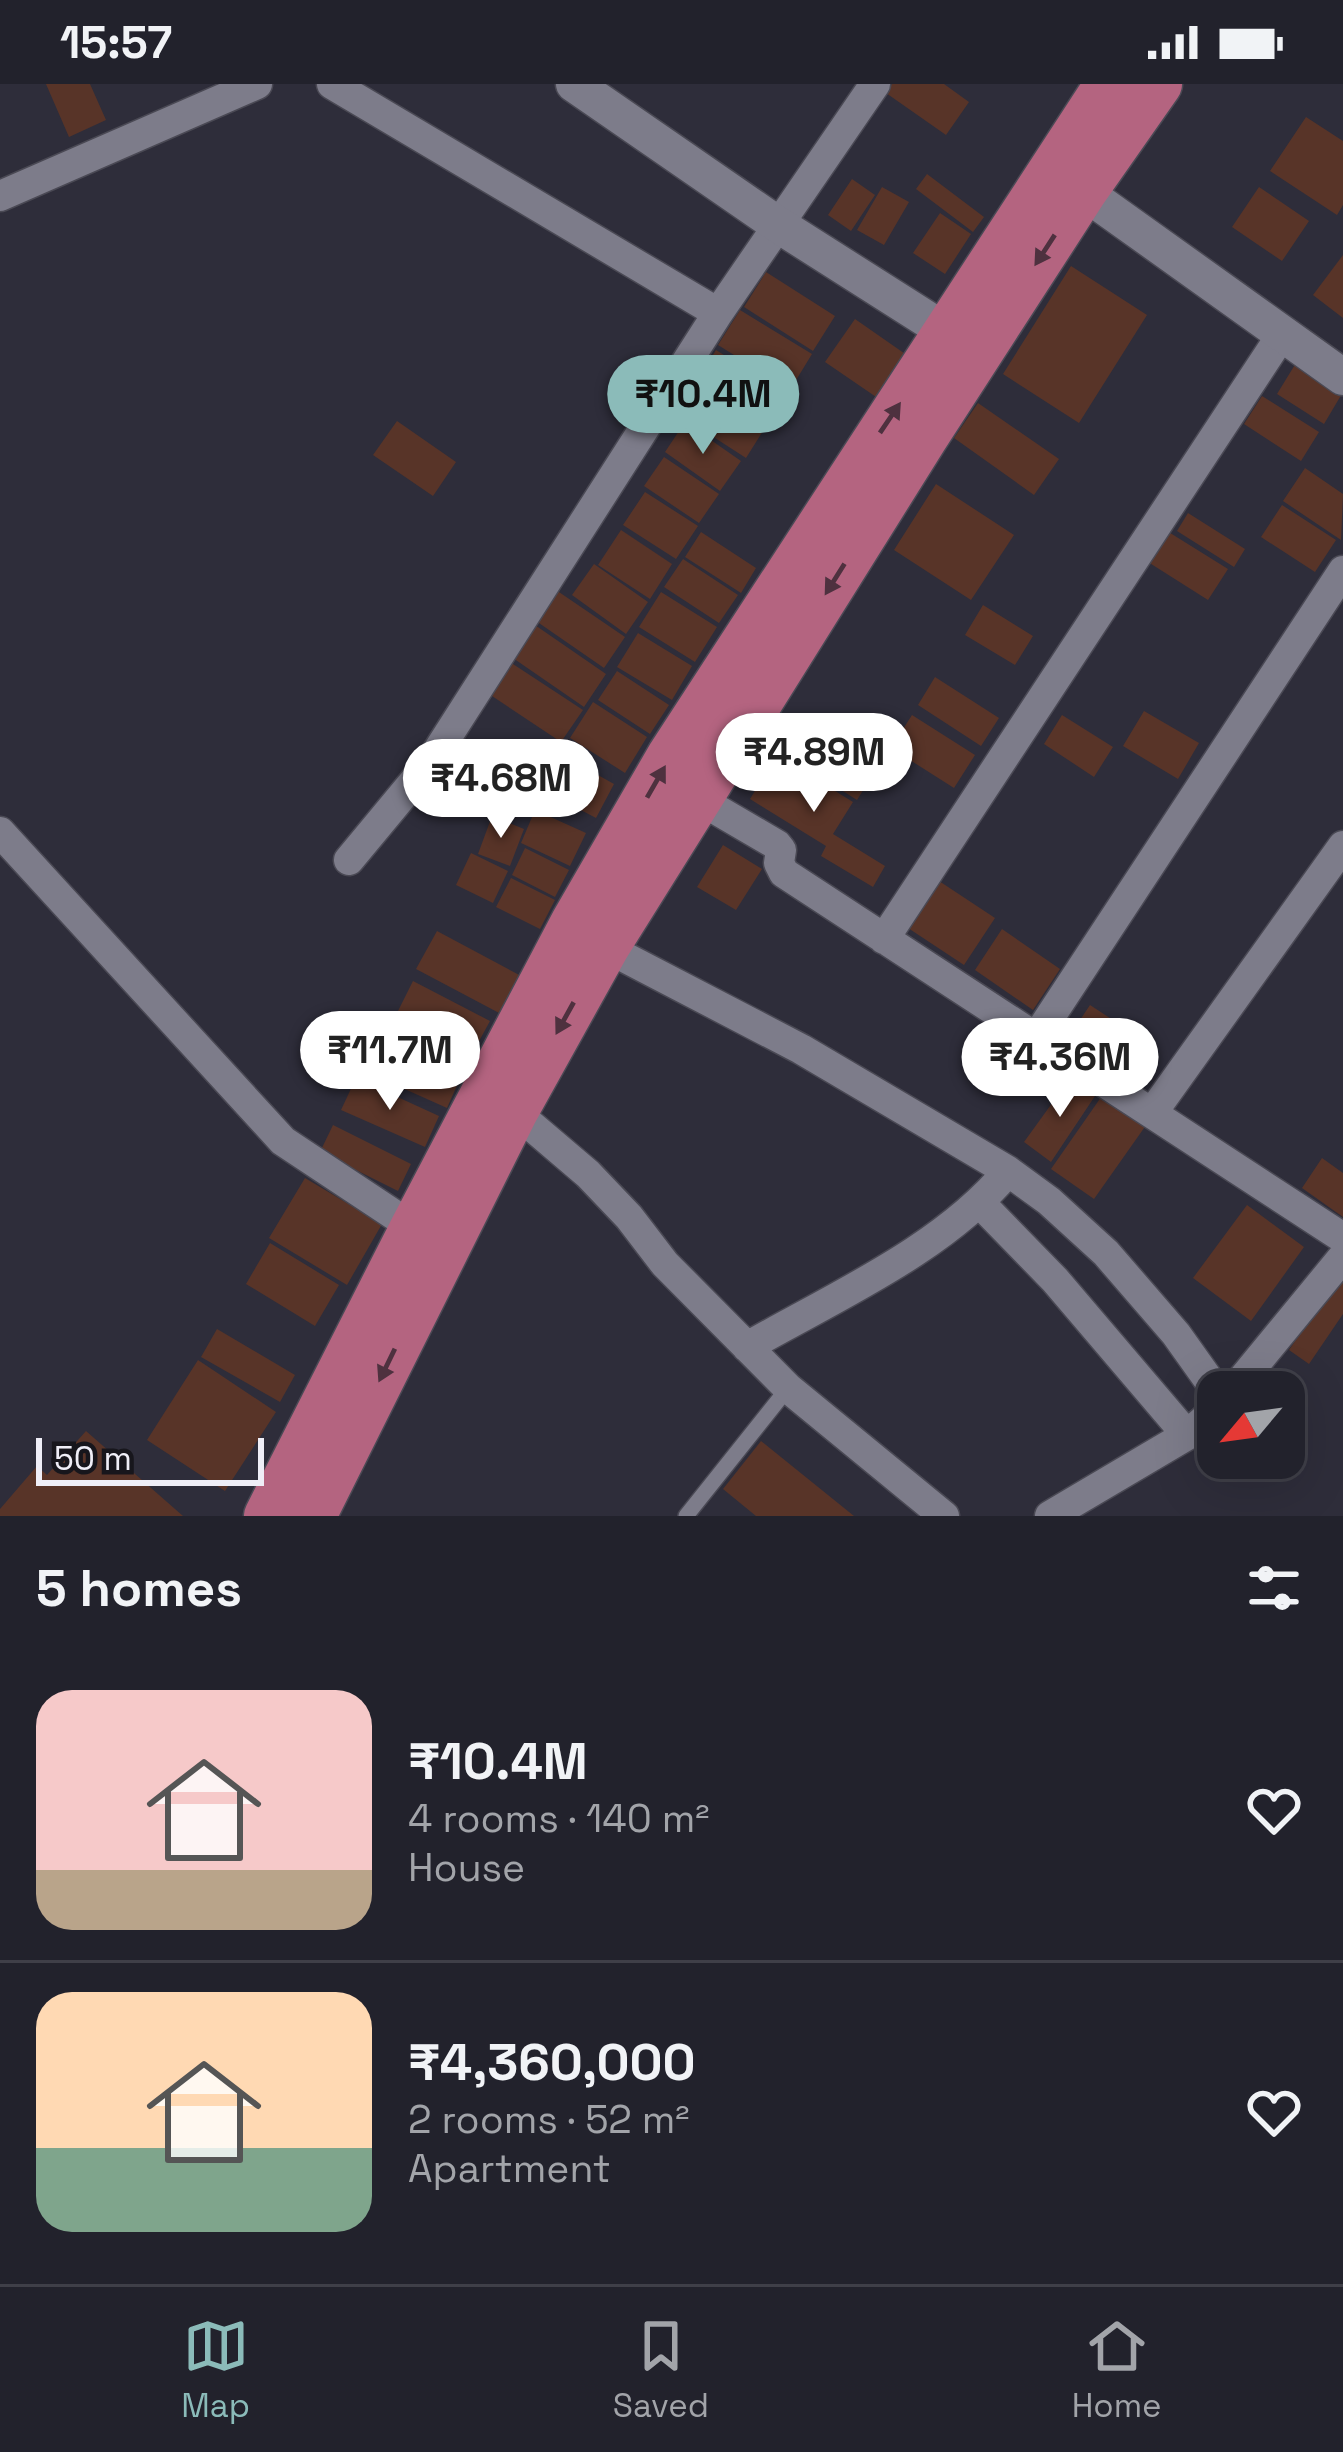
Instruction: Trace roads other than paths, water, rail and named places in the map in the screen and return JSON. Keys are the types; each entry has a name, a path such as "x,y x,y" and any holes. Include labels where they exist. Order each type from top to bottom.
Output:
{"highway":[{"path":"268,1516 414,1228 475,1151 514,1111 523,1059 605,947 1068,181 1108,84"},
{"path":"313,1516 475,1151 523,1059 575,922 671,756 947,332 1068,181 1158,84"}],"street":[{"path":"0,196 257,84"},
{"path":"332,84 718,314"},
{"path":"574,84 777,224 947,332"},
{"path":"349,860 432,760 718,314 875,84"},
{"path":"1068,181 1343,377"},
{"path":"884,939 1283,333"},
{"path":"1036,1038 1343,572"},
{"path":"695,797 777,844 784,873 1343,1238"},
{"path":"0,832 283,1141 414,1228"},
{"path":"1151,1113 1343,845"},
{"path":"605,947 801,1048 1049,1201 1106,1253 1202,1371"},
{"path":"514,1111 587,1174 665,1264 788,1388 944,1516"},
{"path":"747,1347 930,1241 981,1204 1008,1172"},
{"path":"981,1204 1055,1280 1187,1436"},
{"path":"1249,1371 1343,1257"},
{"path":"1050,1516 1197,1427"}],"lane":[{"path":"686,1516 788,1388"}]}
